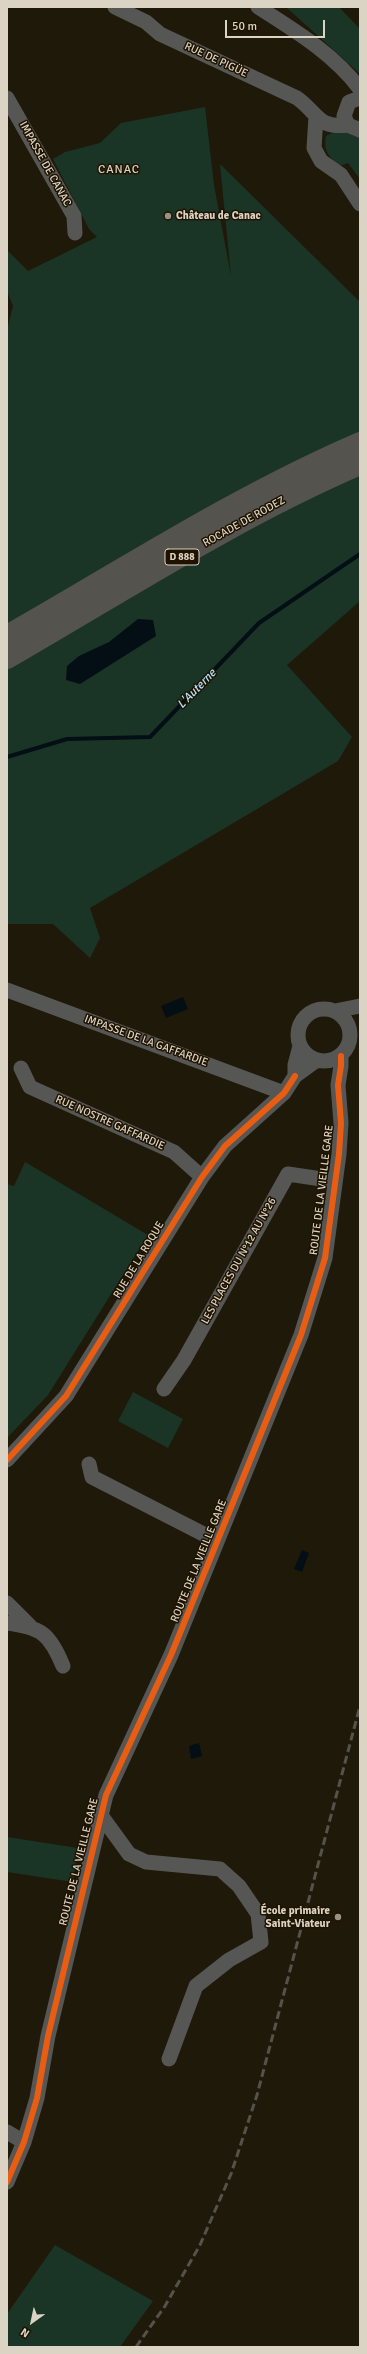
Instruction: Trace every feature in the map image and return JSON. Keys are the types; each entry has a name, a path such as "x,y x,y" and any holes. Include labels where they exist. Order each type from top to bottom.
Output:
{"highway":[{"name":"ROCADE DE RODEZ","path":"7,636 226,510 309,466 360,443"},
{"name":"ROCADE DE RODEZ","path":"7,658 252,516 319,482 360,464"},
{"path":"7,620 68,589 192,520 226,510"}],"street":[{"name":"RUE DE PIGÜE","path":"115,7 146,22 160,34 297,98 307,106 316,117"},
{"path":"258,7 289,26 323,52 356,91 346,106 351,124 316,117 314,148 321,161 341,175 360,204"},
{"name":"IMPASSE DE CANAC","path":"7,98 74,216 75,233"},
{"name":"IMPASSE DE LA GAFFARDIE","path":"7,990 284,1093"},
{"path":"338,1078 321,1061 310,1057 300,1046 298,1029 308,1014 321,1009 335,1011 360,1006"},
{"path":"321,1061 341,1056 349,1044 350,1030 360,1010"},
{"path":"335,1011 347,1022 350,1030"},
{"name":"RUE DE LA ROQUE","path":"295,1076 295,1065 300,1046"},
{"name":"ROUTE DE LA VIEILLE GARE","path":"7,2182 24,2142 37,2098 48,2036 94,1846 100,1814 106,1795 171,1655 301,1335 325,1258 341,1123 338,1078 341,1066 341,1056"},
{"name":"RUE DE LA ROQUE","path":"7,1460 66,1396 202,1177 225,1146 284,1093 295,1076 321,1061"},
{"name":"RUE NOSTRE GAFFARDIE","path":"22,1068 30,1087 174,1152 202,1177"},
{"name":"LES PLACES DU N°12 AU N°26","path":"164,1389 184,1360 288,1174 335,1181"},
{"path":"89,1464 92,1477 217,1541"},
{"path":"7,1603 30,1626 53,1643 63,1666"},
{"path":"7,1623 30,1626"},
{"path":"100,1814 128,1854 146,1862 220,1869 239,1886 258,1914 261,1942 229,1960 196,1986 168,2059"},
{"path":"7,2132 24,2142"}],"green space":[{"path":"286,7 339,7 360,29 360,74"},
{"path":"205,107 214,185 231,276 220,164 360,302 360,601 287,665 352,737 338,761 90,908 100,938 90,958 53,924 7,924 7,330 13,306 7,291 7,250 28,271 97,237 89,229 53,159 65,152 100,143 121,123"},
{"path":"340,129 360,137 360,179 348,163 339,166 326,149 326,136"},
{"path":"25,1162 148,1235 48,1395 7,1438 7,1184 14,1186"},
{"path":"133,1392 183,1419 168,1448 118,1421"},
{"path":"7,1837 78,1848 73,1882 7,1872"},
{"path":"55,2245 153,2301 120,2347 7,2347 7,2314"}],"shaded area":[{"path":"138,619 153,620 156,636 80,684 66,680 67,666 79,656 109,642"},
{"path":"183,997 188,1009 166,1018 161,1006"},
{"path":"302,1550 309,1553 302,1572 294,1569"},
{"path":"199,1743 202,1756 191,1759 189,1746"}],"waterway":[{"name":"L'Auterne","path":"7,757 67,739 150,737 259,623 360,554"}],"railway":[{"path":"136,2347 165,2306 200,2245 231,2174 257,2095 360,1706"}],"cycle path":[{"path":"7,2182 24,2142 37,2098 48,2036 106,1795 171,1655 301,1335 325,1258 339,1154 341,1123 338,1085 341,1056"},
{"path":"7,1460 66,1396 202,1177 225,1146 284,1093 295,1076"}],"place":[{"name":"Château de Canac","path":"168,216"},
{"name":"École primaire Saint-Viateur","path":"338,1917"}],"district":[{"name":"CANAC","path":"119,170"}]}
